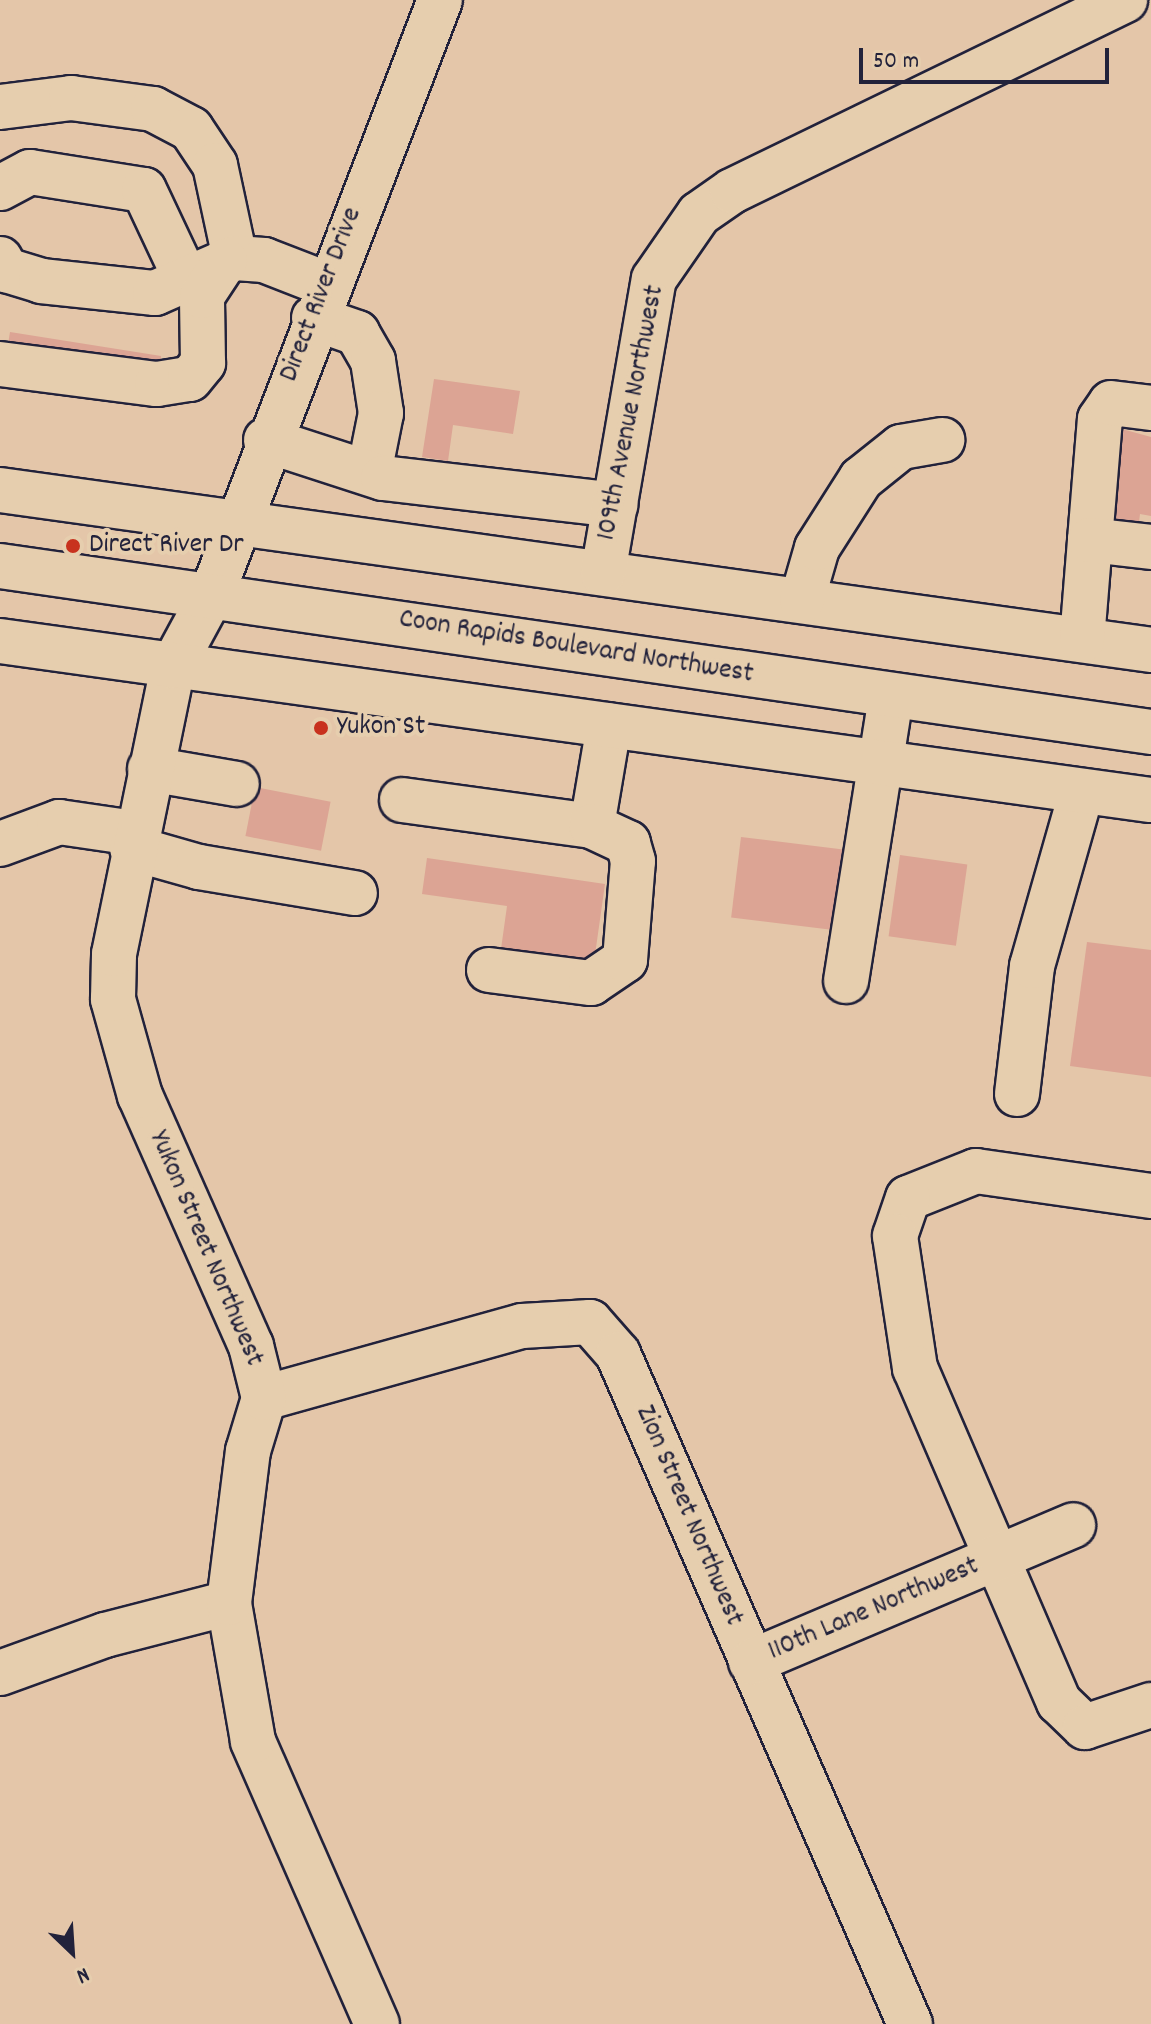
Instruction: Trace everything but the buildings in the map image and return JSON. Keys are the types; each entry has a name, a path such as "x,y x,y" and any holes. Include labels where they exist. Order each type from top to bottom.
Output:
{"street":[{"name":"Direct River Drive","path":"212,594 266,440 440,0"},
{"name":"109th Avenue Northwest","path":"603,573 654,279 699,214 732,191 1125,0"},
{"path":"0,107 71,98 153,109 191,129 215,165 230,260"},
{"path":"0,188 30,172 144,190 186,290 203,363 190,379 157,384 0,364"},
{"path":"0,259 6,270 41,281 155,293 186,290 230,260 264,260 357,333 373,361 381,413 369,473"},
{"path":"1082,640 1100,419 1111,403 1151,408"},
{"path":"266,440 369,473 615,505"},
{"path":"802,600 817,548 861,479 901,447 942,440"},
{"path":"0,490 1151,650"},
{"path":"1090,540 1151,547"},
{"name":"Coon Rapids Boulevard Northwest","path":"0,566 212,594 891,697 1151,732"},
{"path":"133,841 173,666 212,594"},
{"path":"0,641 1151,800"},
{"path":"846,981 883,763 891,697"},
{"path":"592,826 609,725"},
{"path":"150,769 237,784"},
{"path":"1017,1094 1032,966 1082,791"},
{"path":"402,800 592,826 628,843 633,861 625,960 591,983 489,970"},
{"path":"0,844 59,822 133,841 199,867 355,893"},
{"name":"Yukon Street Northwest","path":"133,841 114,954 121,1040 251,1346 264,1398 248,1451 229,1603 253,1741 377,2024"},
{"name":"110th Lane Northwest","path":"1151,1196 976,1171 908,1198 898,1213 906,1338 1071,1720 1101,1726 1151,1705"},
{"name":"Zion Street Northwest","path":"264,1398 522,1326 590,1322 618,1354 910,2024"},
{"path":"998,1557 1073,1525"},
{"name":"110th Lane Northwest","path":"751,1662 998,1557"},
{"path":"0,1673 105,1635 229,1603"}],"place":[{"name":"Direct River Dr","path":"73,546"},
{"name":"Yukon St","path":"321,728"}]}
